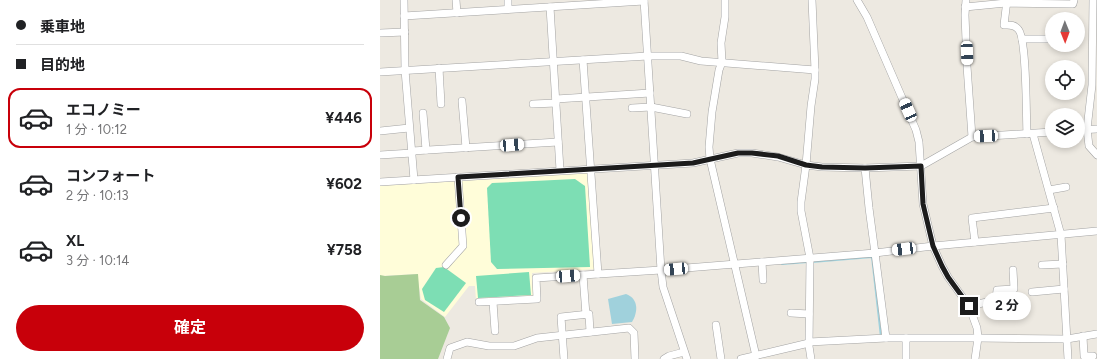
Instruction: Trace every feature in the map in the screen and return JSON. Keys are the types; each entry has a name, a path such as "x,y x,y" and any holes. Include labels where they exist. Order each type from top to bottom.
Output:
{"street":[{"path":"404,0 405,70 414,180"},
{"path":"456,0 457,13"},
{"path":"508,0 508,10"},
{"path":"725,0 725,16 721,43 722,62 712,112 709,147 710,159 756,356"},
{"path":"811,359 809,343 810,262 801,211 801,202 815,70 812,0"},
{"path":"857,0 867,17 914,124 919,142 923,204 933,246 948,277 969,306 977,328 975,359"},
{"path":"972,137 967,66 966,4 1007,2 1073,4 1074,0"},
{"path":"404,16 550,7 581,2 644,1 663,287 686,356 669,356 664,359"},
{"path":"1007,2 1004,25 1014,25 1020,30 1024,50 1030,134 1049,190 1061,235 1068,359"},
{"path":"1094,2 1092,85 1087,129 1089,146 1097,155"},
{"path":"550,7 560,170"},
{"path":"380,33 405,32"},
{"path":"1022,39 1045,39"},
{"path":"380,72 648,56 681,56 701,61 815,70"},
{"path":"583,60 598,274"},
{"path":"439,68 441,104"},
{"path":"533,104 586,97 650,93"},
{"path":"462,101 466,148"},
{"path":"632,108 651,107 686,114"},
{"path":"423,113 426,150"},
{"path":"380,131 409,128"},
{"path":"1087,129 1097,129"},
{"path":"380,182 693,163 738,153 778,156 806,165 822,167 865,168 921,166 972,137 1045,133"},
{"path":"380,156 426,150 558,142"},
{"path":"865,168 883,338"},
{"path":"446,265 463,246 458,177"},
{"path":"1049,190 1066,187"},
{"path":"975,242 972,218 1054,208"},
{"path":"479,302 537,299 536,278 810,262 933,246 1097,232"},
{"path":"1042,265 1063,264"},
{"path":"762,265 763,280"},
{"path":"969,306 996,300 997,290 1014,289 1013,270"},
{"path":"583,275 586,315"},
{"path":"1032,292 1064,289"},
{"path":"493,302 495,331"},
{"path":"792,313 809,314"},
{"path":"564,359 561,317 589,314 590,332"},
{"path":"716,326 721,359"},
{"path":"447,359 450,348 467,342 489,346 514,346 537,338 629,328 634,333 636,359"},
{"path":"741,359 809,343 883,338 906,341 977,340 1067,342 1083,339 1097,334"},
{"path":"1083,339 1084,356 1093,356"},
{"path":"906,341 906,359"}],"shaded area":[{"path":"589,173 596,269 532,273 533,296 476,300 475,286 469,286 445,317 421,299 417,274 380,276 380,186"}],"green space":[{"path":"575,179 585,186 590,267 497,269 491,262 487,188 492,183"},
{"path":"444,267 466,283 444,312 425,300 422,289 436,268"},
{"path":"529,272 531,295 478,298 476,276"},
{"path":"418,274 420,300 444,317 450,328 438,359 380,359 380,275"}],"water":[{"path":"626,294 635,302 636,310 634,318 632,322 612,324 608,299"}],"waterway":[{"path":"812,262 872,257 881,337"},
{"path":"782,264 808,262"}],"route":[{"path":"461,218 458,177 622,166 693,163 738,153 778,156 806,165 822,167 865,168 921,166 923,204 933,246 948,277 969,306"}]}
